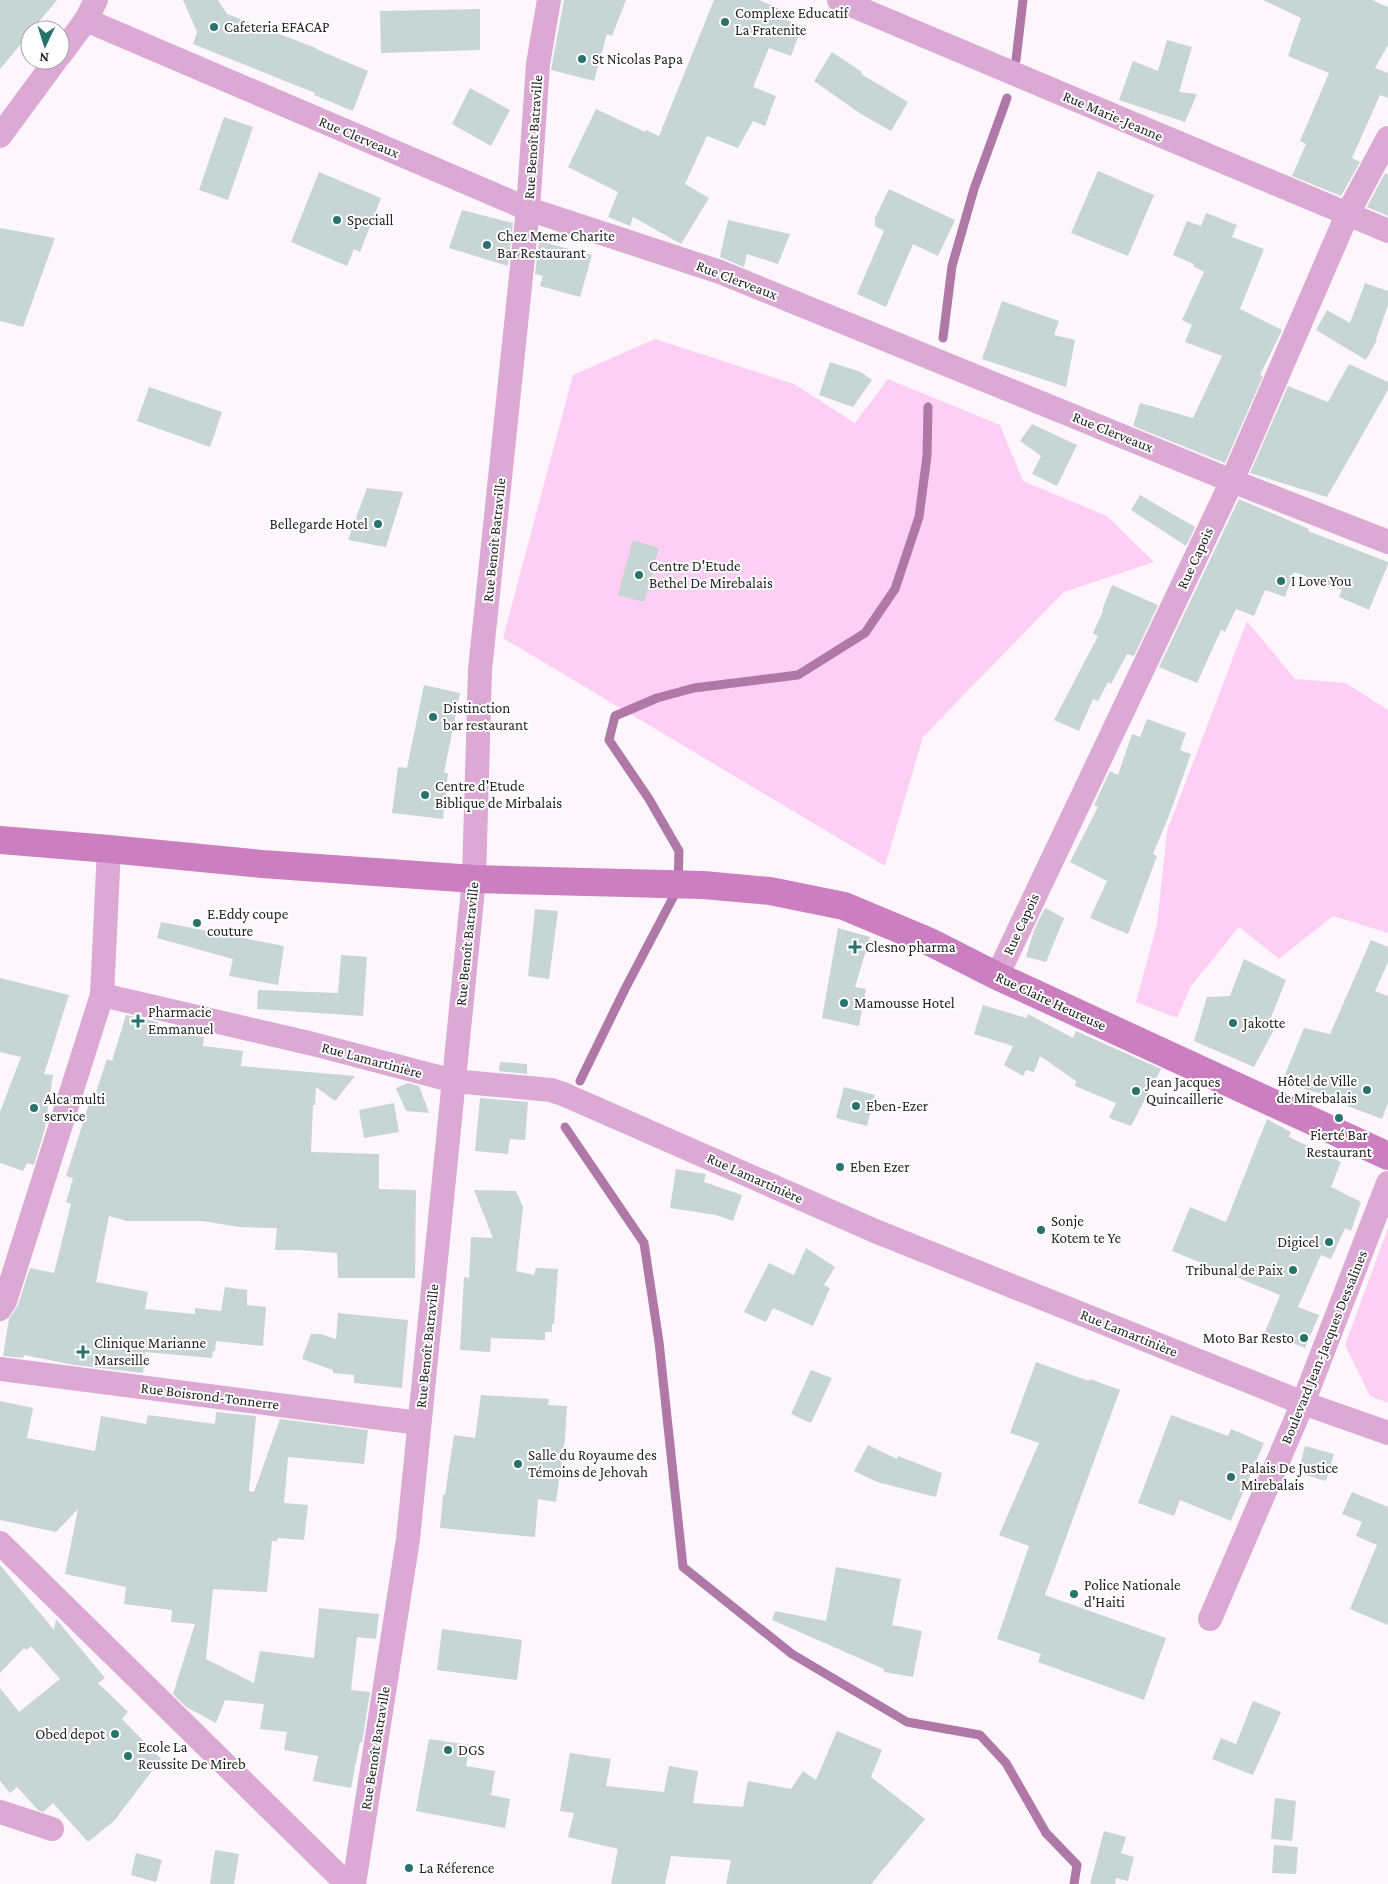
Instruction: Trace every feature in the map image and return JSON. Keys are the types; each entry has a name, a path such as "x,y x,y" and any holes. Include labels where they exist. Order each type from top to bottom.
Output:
{"main road":[{"name":"Rue Claire Heureuse","path":"0,840 109,848 262,864 474,879 703,886 770,891 844,906 930,942 997,976 1388,1156"}],"street":[{"name":"Rue Benoît Batraville","path":"354,1884 408,1539 474,879 480,670 528,209 538,64 548,0"},
{"name":"Rue Marie-Jeanne","path":"839,0 1388,231"},
{"name":"Rue Clerveaux","path":"91,10 528,209 720,272 1388,542"},
{"path":"70,40 91,10"},
{"path":"0,136 49,70"},
{"name":"Rue Capois","path":"997,976 1232,480 1347,215 1388,138"},
{"path":"0,1309 8,1291 102,995 109,848"},
{"name":"Rue Lamartinière","path":"102,995 313,1044 454,1081 551,1090 579,1099 875,1231 1302,1403 1388,1433"},
{"name":"Boulevard Jean-Jacques Dessalines","path":"1210,1620 1302,1403 1388,1183"},
{"name":"Rue Boisrond-Tonnerre","path":"0,1369 419,1423"},
{"path":"0,1543 347,1884"},
{"path":"0,1812 52,1829"}],"shaded area":[{"path":"655,339 794,384 855,423 888,379 1000,425 1023,481 1107,516 1154,562 1064,592 923,737 885,866 503,638 573,375"},
{"path":"1247,621 1295,679 1346,683 1388,710 1388,933 1333,916 1279,959 1239,927 1191,986 1177,1018 1136,1002 1157,924 1167,831"},
{"path":"1388,1228 1388,1403 1370,1396 1345,1345"}],"building":[{"path":"0,0 57,0 40,20 20,20 20,45 0,69"},
{"path":"183,0 218,0 227,14 316,48 368,71 353,111 314,95 315,93 193,44 197,32"},
{"path":"564,0 626,0 612,36 607,34 594,81 551,70"},
{"path":"714,0 759,0 784,11 781,18 802,26 791,56 769,48 753,87 776,96 765,126 753,121 738,148 707,136 685,184 709,198 681,244 633,217 630,226 608,217 618,192 568,167 596,109 645,132 646,130 659,136"},
{"path":"1263,0 1372,0 1388,7 1388,45 1375,68 1388,73 1388,98 1380,95 1352,158 1360,162 1341,196 1292,176 1306,144 1300,141 1329,73 1288,56 1301,18"},
{"path":"480,9 480,50 381,53 380,11"},
{"path":"1167,40 1192,47 1179,92 1197,94 1185,122 1119,100 1133,61 1158,71"},
{"path":"832,52 862,72 861,74 908,102 891,131 861,114 814,81"},
{"path":"470,88 510,110 491,146 452,124"},
{"path":"224,117 253,127 228,200 199,190"},
{"path":"1098,171 1154,195 1128,256 1071,233"},
{"path":"319,172 381,198 360,252 354,249 347,266 291,242"},
{"path":"1385,173 1388,175 1388,216 1367,207"},
{"path":"889,189 955,220 938,256 913,244 886,307 857,294 884,231 875,226 875,218"},
{"path":"462,210 513,223 508,266 449,248"},
{"path":"1206,213 1237,225 1232,237 1264,249 1240,309 1282,330 1260,375 1263,376 1225,463 1133,426 1140,403 1193,418 1222,356 1185,342 1192,325 1182,320 1204,272 1193,266 1194,264 1173,255 1187,221 1201,226"},
{"path":"728,220 790,234 778,264 747,254 744,267 720,257"},
{"path":"0,228 55,238 23,327 0,321"},
{"path":"539,241 592,255 580,297 540,286 543,276 535,274"},
{"path":"1365,283 1388,291 1388,305 1377,340 1366,360 1316,330 1327,310 1350,323"},
{"path":"1002,301 1059,321 1054,335 1075,340 1066,387 982,359"},
{"path":"830,362 861,372 872,380 853,407 819,395"},
{"path":"1349,364 1388,382 1388,390 1327,497 1250,473 1288,386 1328,402"},
{"path":"149,387 222,412 210,447 137,421"},
{"path":"1032,424 1077,445 1057,486 1032,474 1041,456 1020,441"},
{"path":"367,488 403,492 386,547 348,540"},
{"path":"1140,495 1195,527 1186,546 1131,510"},
{"path":"1239,499 1309,529 1308,531 1388,562 1388,564 1369,610 1339,597 1342,590 1294,572 1285,597 1265,590 1254,616 1236,609 1225,632 1221,630 1197,683 1159,667"},
{"path":"633,540 659,548 644,602 618,595"},
{"path":"1112,585 1158,605 1134,656 1127,654 1111,684 1108,682 1098,701 1093,699 1079,731 1054,720 1098,636 1093,633"},
{"path":"424,685 460,693 444,773 448,773 443,819 392,813 398,767 407,768"},
{"path":"1147,719 1186,733 1180,750 1191,754 1153,854 1157,856 1128,934 1090,918 1107,881 1070,862 1098,807 1094,805 1110,771 1118,775 1132,734 1140,737"},
{"path":"1045,908 1064,918 1046,962 1026,957 1034,930"},
{"path":"535,909 558,911 549,979 528,976"},
{"path":"161,922 284,946 278,985 229,976 233,959 157,938"},
{"path":"838,928 870,937 855,987 866,989 859,1026 822,1018"},
{"path":"1371,940 1388,947 1388,962 1375,991 1388,996 1388,1103 1382,1119 1340,1103 1341,1100 1282,1082 1304,1028 1330,1034"},
{"path":"341,955 367,957 363,1016 257,1009 258,990 338,993"},
{"path":"1244,959 1286,980 1270,1020 1278,1022 1254,1067 1194,1041 1207,997 1230,996"},
{"path":"0,978 69,995 44,1074 53,1075 45,1128 34,1165 27,1163 23,1171 0,1163 0,1112 21,1057 0,1052"},
{"path":"983,1005 1026,1018 1028,1014 1073,1038 1076,1031 1161,1069 1131,1126 1109,1118 1116,1103 1075,1086 1076,1081 1040,1056 1034,1072 1026,1070 1023,1076 1004,1065 1013,1046 974,1034"},
{"path":"126,1015 158,1022 155,1031 204,1037 203,1046 243,1051 241,1066 355,1076 335,1101 316,1087 315,1105 313,1105 311,1152 379,1154 379,1189 416,1190 415,1278 338,1278 337,1253 275,1250 277,1228 239,1227 203,1221 126,1221 109,1216 96,1282 148,1292 145,1309 195,1314 195,1308 221,1311 225,1287 247,1290 247,1305 266,1307 263,1346 216,1341 212,1358 145,1352 143,1373 74,1365 24,1355 23,1358 3,1356 9,1319 18,1305 30,1268 54,1273 71,1204 66,1202 73,1178 66,1176 93,1091 96,1092 107,1059 112,1061"},
{"path":"500,1062 527,1064 527,1074 499,1071"},
{"path":"408,1083 419,1086 429,1113 406,1111 396,1088"},
{"path":"844,1087 875,1095 867,1126 836,1118"},
{"path":"480,1098 528,1102 525,1140 510,1139 508,1154 475,1151"},
{"path":"394,1103 399,1132 364,1138 359,1110"},
{"path":"1267,1119 1291,1132 1289,1137 1341,1162 1331,1187 1361,1202 1351,1231 1345,1228 1331,1259 1321,1255 1298,1307 1319,1315 1305,1348 1265,1332 1280,1295 1172,1251 1190,1207 1226,1222"},
{"path":"676,1169 706,1174 704,1182 742,1195 733,1221 716,1215 670,1208"},
{"path":"474,1190 516,1191 523,1207 516,1271 534,1275 536,1268 558,1269 554,1324 552,1324 552,1332 545,1332 545,1340 491,1338 490,1352 460,1350 464,1277 469,1278 471,1237 493,1238"},
{"path":"806,1248 835,1267 824,1285 830,1288 813,1326 773,1308 766,1322 744,1312 769,1263 794,1275"},
{"path":"338,1313 408,1320 402,1388 354,1383 354,1375 333,1373 333,1370 302,1359 311,1334 320,1334 336,1339"},
{"path":"1036,1362 1120,1390 1045,1595 1166,1638 1144,1700 1038,1662 1041,1654 997,1639 1029,1546 999,1535 1039,1443 1010,1433"},
{"path":"811,1370 832,1378 811,1423 791,1414"},
{"path":"481,1395 549,1399 548,1405 567,1406 565,1439 556,1502 538,1499 535,1537 440,1528 443,1495 445,1495 454,1435 475,1438"},
{"path":"0,1401 33,1408 27,1438 95,1451 101,1416 146,1424 148,1415 215,1424 216,1412 256,1416 249,1491 254,1492 280,1419 368,1430 364,1464 288,1457 284,1503 308,1505 304,1540 278,1538 277,1541 272,1541 267,1592 213,1589 206,1659 254,1683 260,1651 314,1658 319,1608 379,1614 376,1639 357,1637 351,1690 370,1692 362,1743 360,1742 351,1788 313,1781 318,1756 284,1750 287,1732 260,1729 264,1704 225,1700 216,1723 186,1707 173,1694 195,1624 171,1622 172,1610 124,1604 126,1587 65,1574 78,1509 56,1532 0,1520"},
{"path":"1171,1415 1228,1436 1231,1429 1264,1443 1231,1521 1180,1500 1174,1516 1138,1503"},
{"path":"868,1445 897,1459 898,1456 942,1473 936,1497 877,1482 854,1471"},
{"path":"1305,1446 1334,1454 1326,1481 1298,1473"},
{"path":"1352,1492 1388,1507 1388,1625 1350,1609 1377,1545 1356,1536 1362,1522 1342,1514"},
{"path":"0,1565 54,1630 56,1619 105,1678 98,1683 128,1712 122,1719 161,1759 114,1821 88,1842 53,1803 43,1812 38,1810 17,1787 10,1793 0,1781 0,1688 19,1712 60,1679 31,1646 27,1650 24,1648 0,1673"},
{"path":"836,1567 901,1579 892,1625 922,1631 913,1677 884,1672 884,1669 772,1620 775,1611 826,1621"},
{"path":"442,1629 522,1640 517,1680 437,1670"},
{"path":"1253,1701 1281,1712 1253,1775 1212,1759 1221,1738 1236,1744"},
{"path":"837,1731 882,1750 871,1777 925,1819 871,1884 726,1884 731,1860 671,1856 665,1884 611,1884 618,1849 568,1837 574,1813 560,1811 570,1753 611,1759 606,1786 664,1792 669,1766 698,1771 693,1803 743,1807 748,1781 791,1789 803,1771 816,1780"},
{"path":"429,1739 470,1745 466,1766 495,1771 491,1795 510,1799 505,1828 416,1811"},
{"path":"1275,1798 1296,1801 1292,1841 1271,1839"},
{"path":"1104,1831 1126,1837 1121,1853 1134,1857 1128,1881 1116,1878 1115,1884 1090,1884"},
{"path":"1274,1845 1298,1847 1296,1874 1272,1873"},
{"path":"215,1850 239,1854 234,1884 210,1884"},
{"path":"136,1853 162,1860 156,1882 131,1875"}],"waterway":[{"path":"1016,60 1023,0"},
{"path":"943,338 952,266 974,189 1007,98"},
{"path":"580,1081 625,989 678,888 679,851 649,799 609,740 615,716 657,698 694,688 798,675 865,633 895,589 919,517 927,456 928,407"},
{"path":"565,1127 644,1243 659,1342 683,1567 792,1654 907,1722 980,1735 1006,1763 1046,1833 1077,1865 1074,1884"}],"place":[{"name":"Complexe Educatif La Fratenite","path":"725,22"},
{"name":"Cafeteria EFACAP","path":"214,27"},
{"name":"St Nicolas Papa","path":"582,59"},
{"name":"Speciall","path":"337,220"},
{"name":"Chez Meme Charite Bar Restaurant","path":"487,245"},
{"name":"Bellegarde Hotel","path":"378,524"},
{"name":"Centre D'Etude Bethel De Mirebalais","path":"639,575"},
{"name":"I Love You","path":"1281,581"},
{"name":"Distinction bar restaurant","path":"433,717"},
{"name":"Centre d'Etude Biblique de Mirbalais","path":"425,795"},
{"name":"E.Eddy coupe couture","path":"197,923"},
{"name":"Clesno pharma","path":"855,947"},
{"name":"Mamousse Hotel","path":"844,1003"},
{"name":"Pharmacie Emmanuel","path":"138,1021"},
{"name":"Jakotte","path":"1233,1023"},
{"name":"Hôtel de Ville de Mirebalais","path":"1367,1090"},
{"name":"Jean Jacques Quincaillerie","path":"1136,1091"},
{"name":"Eben-Ezer","path":"856,1106"},
{"name":"Alca multi service","path":"34,1108"},
{"name":"Fierté Bar Restaurant","path":"1339,1118"},
{"name":"Eben Ezer","path":"840,1167"},
{"name":"Sonje Kotem te Ye","path":"1041,1230"},
{"name":"Digicel","path":"1329,1242"},
{"name":"Tribunal de Paix","path":"1293,1270"},
{"name":"Moto Bar Resto","path":"1304,1338"},
{"name":"Clinique Marianne Marseille","path":"83,1352"},
{"name":"Salle du Royaume des Témoins de Jehovah","path":"518,1464"},
{"name":"Palais De Justice Mirebalais","path":"1231,1477"},
{"name":"Police Nationale d'Haiti","path":"1074,1594"},
{"name":"Obed depot","path":"115,1734"},
{"name":"DGS","path":"448,1750"},
{"name":"Ecole La Reussite De Mireb","path":"128,1756"},
{"name":"La Réference","path":"409,1868"}]}
